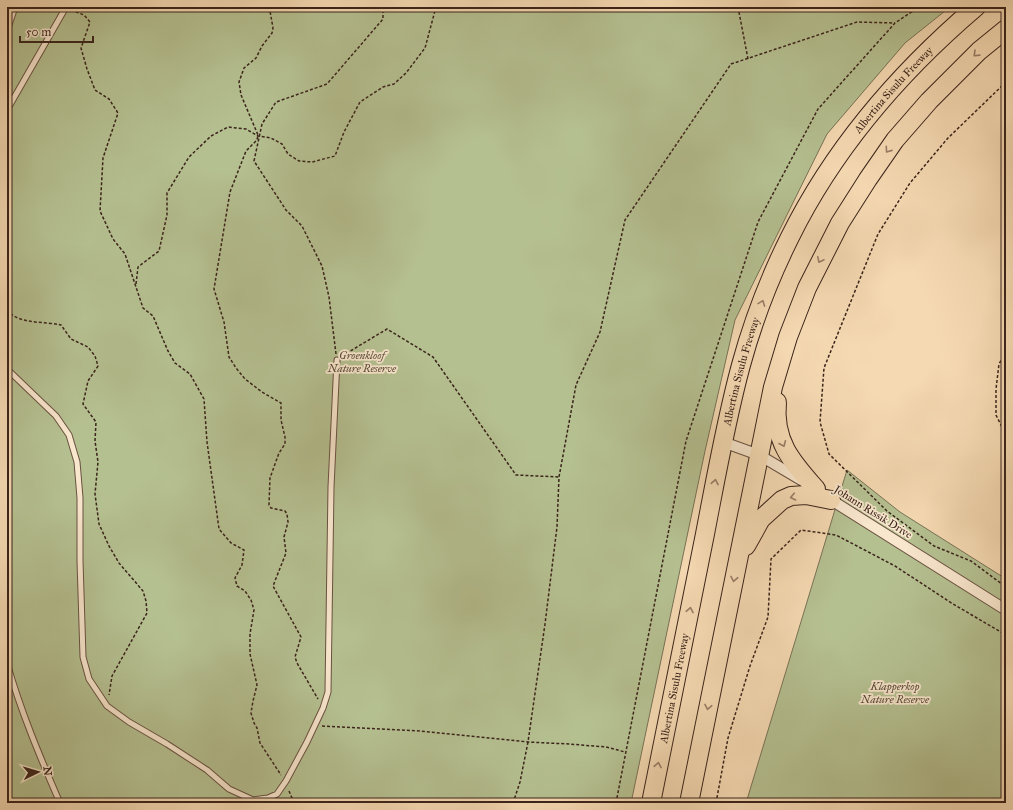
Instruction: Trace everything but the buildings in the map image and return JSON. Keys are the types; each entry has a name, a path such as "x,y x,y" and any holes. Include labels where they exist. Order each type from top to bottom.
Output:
{"highway":[{"name":"Albertina Sisulu Freeway","path":"651,803 723,442 741,364 751,331 770,282 791,236 817,190 846,146 881,102 915,64 958,22 976,7"},
{"path":"689,803 773,387 788,337 807,288 840,223 895,140 929,101 962,67 1006,29"},
{"path":"788,337 778,387 777,423 779,435 786,451 796,466 816,489"},
{"path":"738,560 761,519 782,500 791,496 806,495 831,500"}],"street":[{"name":"Johann Rissik Drive","path":"723,442 759,455 775,464 1006,610"}],"lane":[{"path":"7,32 15,7"},
{"path":"7,110 66,8"},
{"path":"7,369 56,416 69,435 77,462 80,498 83,657 89,679 107,706 129,722 207,770 228,789 253,800 268,798 277,794 286,781 307,742 323,708 328,692 332,487 337,360"},
{"path":"7,664 25,719 60,803"}],"path":[{"path":"259,137 240,95 238,82 244,68 256,58 262,46 272,33 273,28 270,11 272,7"},
{"path":"382,7 383,19 327,84 276,102 262,124 254,161 286,210 302,226 322,266 329,297 337,360 387,329 433,356 516,475 559,477"},
{"path":"135,286 138,267 159,251 167,215 167,193 189,157 211,136 228,127 246,129 259,137 271,138 282,144 288,154 299,160 312,162 335,156 344,132 360,102 383,87 394,84 406,73 424,48 436,7"},
{"path":"738,7 748,59"},
{"path":"909,14 912,7"},
{"path":"513,803 520,782 528,742 557,527 559,477 576,385 600,332 624,220 731,64 857,22 895,23 919,7"},
{"path":"66,8 84,15 90,22 81,48 87,70 95,90 109,99 118,113 103,158 100,211 113,239 125,254 143,308 153,316 168,351 175,363 190,374 204,399 219,529 232,543 244,550 242,565 235,578 237,586 245,591 251,600 254,610 250,634 250,654 257,685 252,713 254,723 257,728 260,743 286,781 294,803"},
{"path":"1006,82 994,92 944,143 910,183 878,234 824,368 820,422 829,454 887,511 934,546 971,561 1006,587"},
{"path":"259,137 246,151 230,192 214,289 224,322 229,357 245,379 262,392 281,403 281,420 285,444 279,453 270,478 269,505 271,508 284,511 287,514 288,522 284,537 286,553 273,586 301,638 295,657 296,663 323,708"},
{"path":"7,310 9,313 28,322 52,323 61,326 71,339 88,347 95,356 98,366 88,381 83,404 96,422 94,441 98,462 95,494 99,524 119,563 143,591 146,601 146,613 112,676 107,706"},
{"path":"1006,352 999,364 996,389 996,415 1006,435"},
{"path":"716,803 728,738 750,666 768,617 771,559 801,530 836,535 894,566 952,604 1006,635"},
{"path":"1003,633 1006,630"},
{"path":"314,725 420,731 528,742 606,747 625,752"}],"green space":[{"name":"Groenkloof Nature Reserve","path":"7,7 950,7 905,43 827,134 735,320 705,451 631,803 7,803"},
{"name":"Klapperkop Nature Reserve","path":"847,470 900,512 1006,579 1006,803 746,803"}]}
